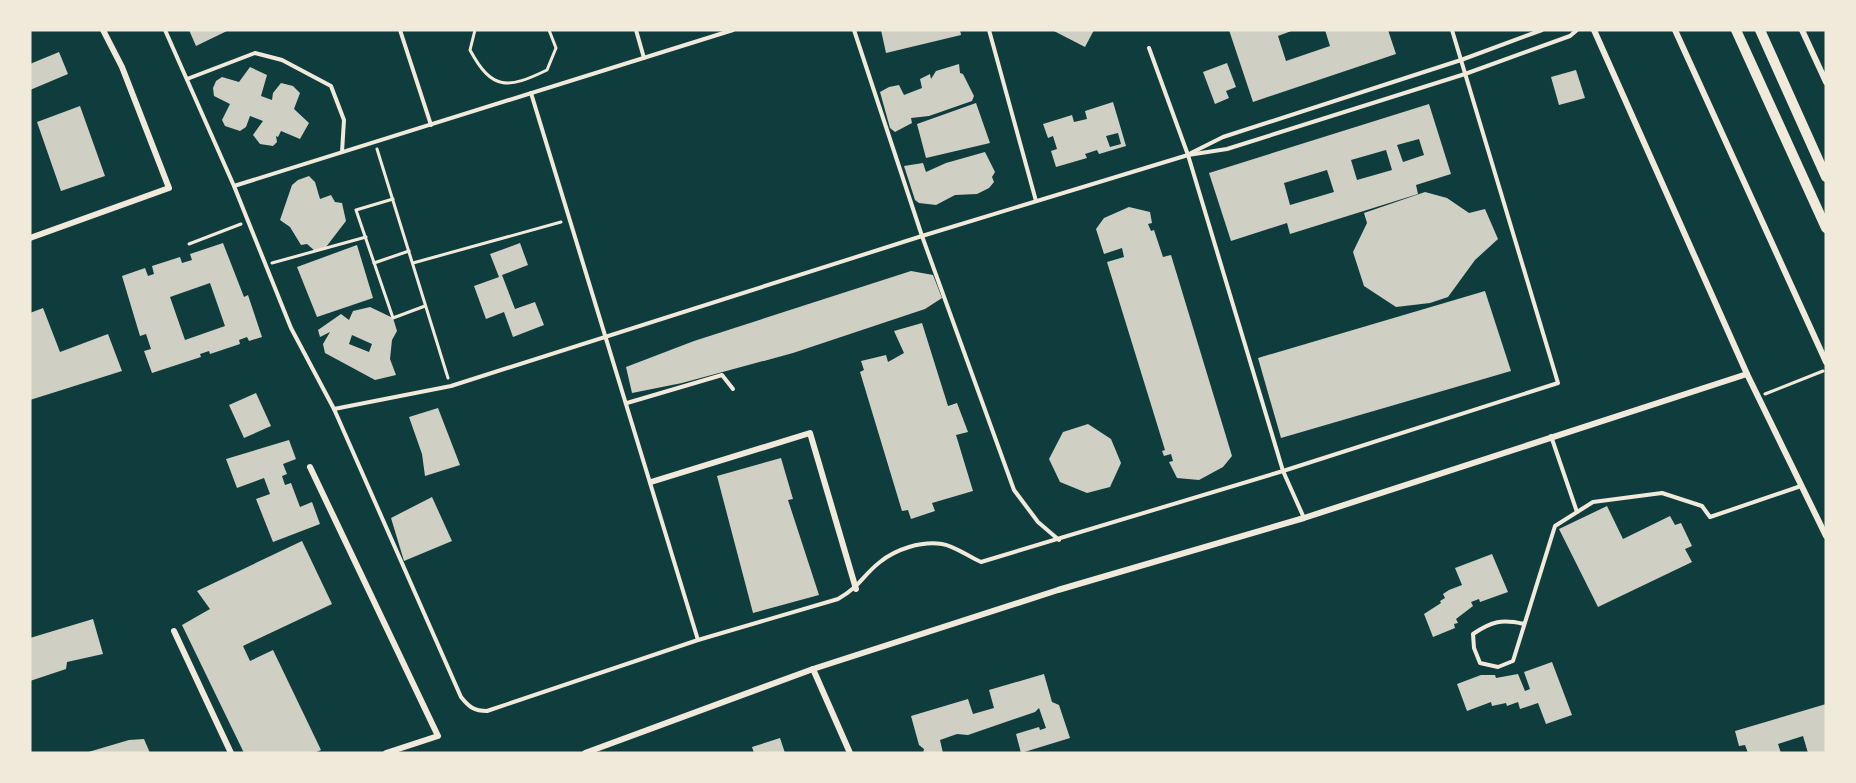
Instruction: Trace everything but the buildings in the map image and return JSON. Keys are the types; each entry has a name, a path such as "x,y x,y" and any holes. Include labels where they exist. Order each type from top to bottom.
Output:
{"street":[{"path":"30,238 169,188 123,68 103,30"},
{"path":"1594,30 1747,374 1826,536"},
{"path":"1675,30 1826,362"},
{"path":"1736,30 1826,228"},
{"path":"1760,30 1826,177"},
{"path":"1802,30 1826,82"},
{"path":"585,753 605,750 813,669 1058,590 1304,518 1747,374"},
{"path":"651,482 810,433 856,589"},
{"path":"310,467 438,736 386,753"},
{"path":"174,631 231,753"},
{"path":"813,669 850,753"}],"lane":[{"path":"165,30 249,221 291,328 334,409 461,697 471,708 487,711 698,640 838,599 856,589 879,562 899,550 944,544 981,562 1283,471 1558,383 1452,30"},
{"path":"400,30 431,124"},
{"path":"636,30 644,58"},
{"path":"234,186 733,30"},
{"path":"854,30 922,236 1014,490 1038,522 1059,540"},
{"path":"989,30 1036,201"},
{"path":"1188,155 1223,137 1461,60 1542,30"},
{"path":"334,409 451,386 922,236 1188,155 1227,149 1465,74 1570,36 1577,30"},
{"path":"1149,48 1188,155 1283,471 1304,518"},
{"path":"187,79 255,53 282,60 331,86 344,120 342,152"},
{"path":"531,93 698,640"},
{"path":"627,403 722,375 733,389"},
{"path":"1551,436 1577,512"},
{"path":"1524,624 1502,619 1487,624 1473,634 1474,648 1480,663 1498,667 1513,661 1555,526 1593,502 1662,493 1702,506 1710,517 1803,485"}],"path":[{"path":"475,30 470,50 479,68 493,81 511,85 547,70 556,48 549,30"},
{"path":"375,142 451,386"},
{"path":"393,200 357,210 393,318 426,306"},
{"path":"413,263 571,220"},
{"path":"189,244 249,221"},
{"path":"266,264 366,237"},
{"path":"374,262 409,251"},
{"path":"1758,397 1826,370"}]}
